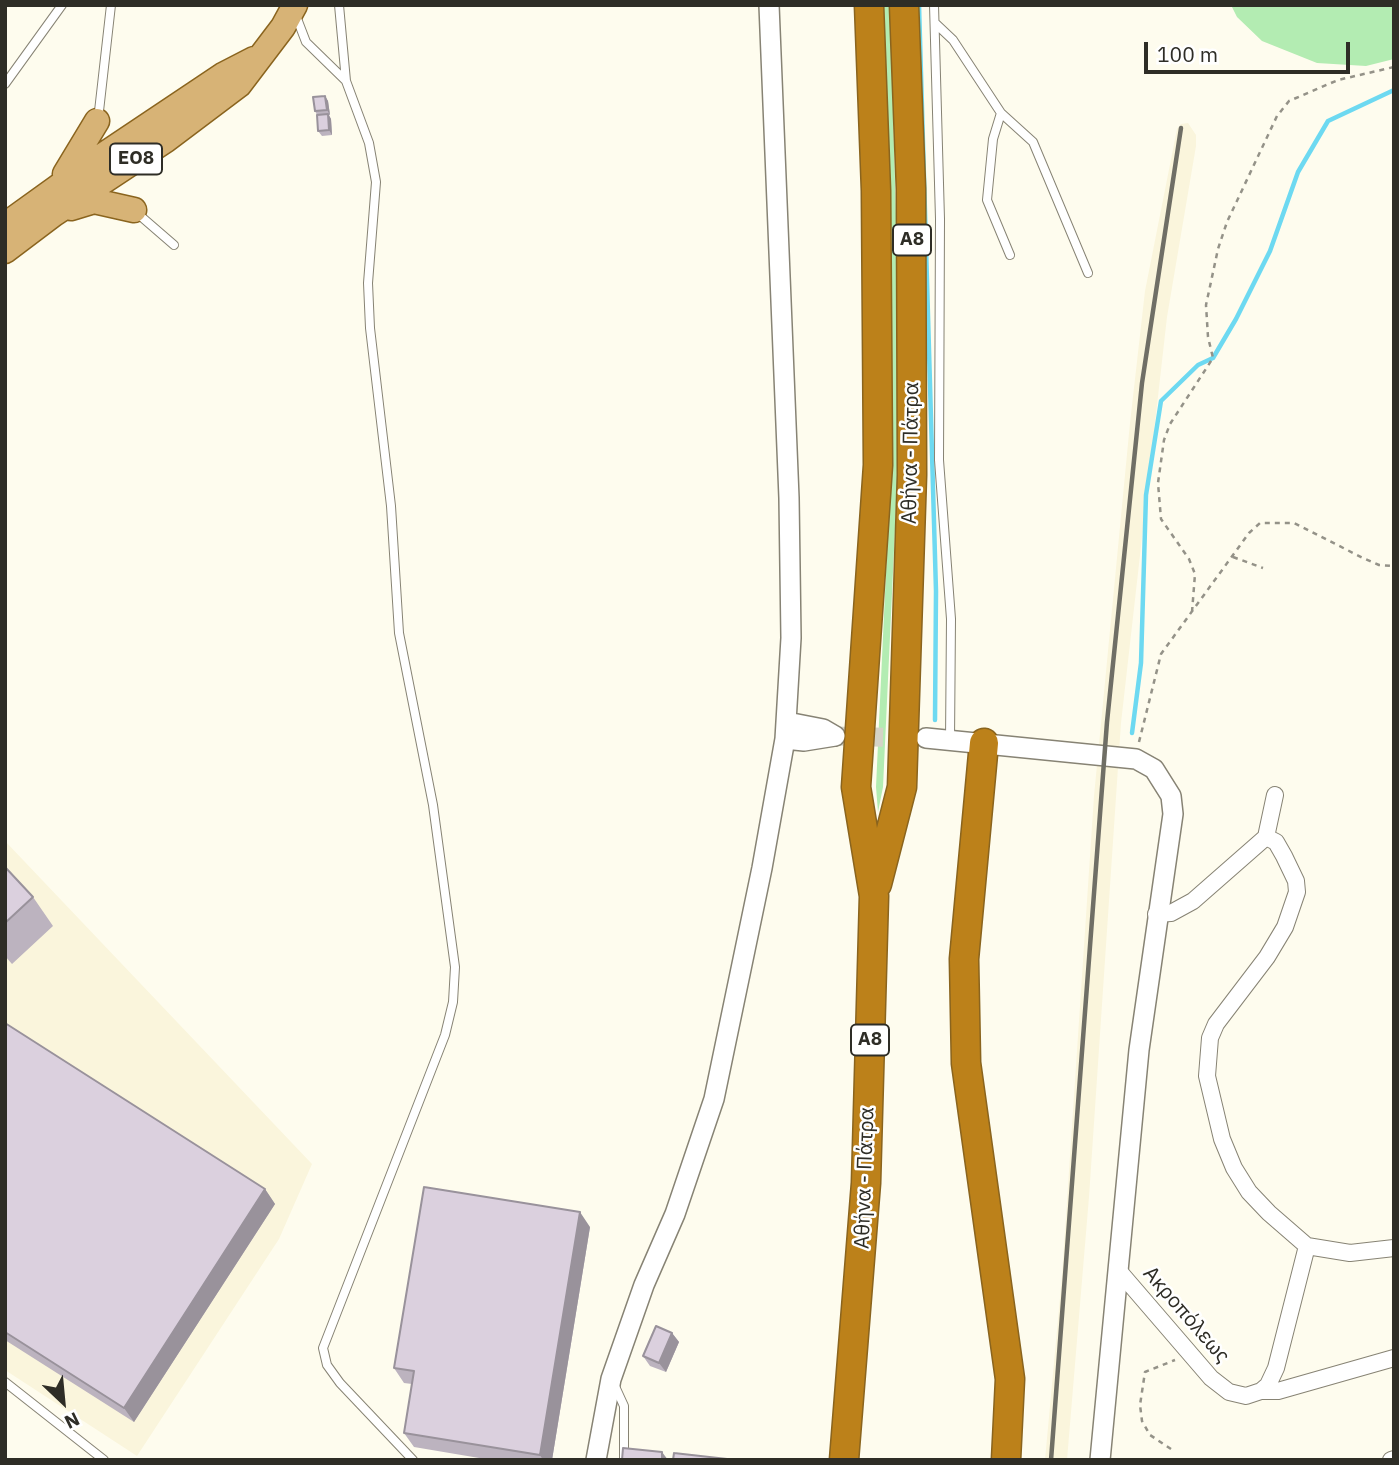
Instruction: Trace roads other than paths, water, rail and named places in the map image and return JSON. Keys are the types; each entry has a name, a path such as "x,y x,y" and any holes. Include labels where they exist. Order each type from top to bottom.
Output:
{"highway":[{"name":"Αθήνα - Πάτρα","path":"844,1460 866,1183 874,896 856,787 877,465 877,204 869,5"},
{"name":"Αθήνα - Πάτρα","path":"874,896 902,787 912,475 913,323 904,5"},
{"path":"984,743 964,960 966,1063 1010,1379 1006,1460"}],"main road":[{"name":"ΕΟ8","path":"5,251 54,214 92,175 239,85 294,8"},
{"path":"97,121 104,138 125,153 123,191 134,210"},
{"path":"55,188 97,121"},
{"name":"ΕΟ8","path":"5,225 55,188 92,175"},
{"path":"54,214 94,201 134,210"}],"street":[{"path":"596,1460 611,1379 644,1285 675,1214 713,1100 762,868 786,730 791,638 789,498 769,5"},
{"path":"926,738 1136,759 1154,769 1161,777 1173,804 1139,1050 1100,1460"},
{"path":"1156,914 1171,913 1194,901 1266,837 1275,795"},
{"path":"1266,837 1276,842 1284,856 1296,881 1297,892 1285,927 1267,957 1213,1031 1207,1056 1208,1076 1222,1139 1234,1168 1249,1192 1307,1246 1350,1253 1394,1248"},
{"path":"1261,1391 1268,1385 1276,1368 1307,1246"},
{"name":"Ακροπόλεως","path":"1118,1270 1211,1378 1229,1392 1246,1396 1261,1391 1278,1391 1394,1358"}],"lane":[{"path":"5,84 62,5"},
{"path":"111,5 92,175 174,245"},
{"path":"339,5 346,81 369,143 376,182 368,283 370,328 391,506 399,633 433,805 455,967 453,1002 444,1035 323,1348 327,1364 340,1383 413,1460"},
{"path":"934,5 940,219 939,460 951,619 950,740"},
{"path":"294,8 306,42 346,81"},
{"path":"935,23 953,40 1001,113 1033,142 1088,273"},
{"path":"1001,113 993,139 987,200 1010,255"},
{"path":"611,1379 624,1406 624,1460"},
{"path":"5,1382 104,1460"}],"waterway":[{"path":"919,5 936,591 935,720"},
{"path":"1132,733 1141,663 1146,495 1161,401 1198,365 1213,358 1270,251 1298,172 1328,121 1394,90"}],"tunnel":[{"path":"835,736 914,738"}],"railway":[{"path":"1051,1460 1107,722 1142,383 1181,128"}]}
